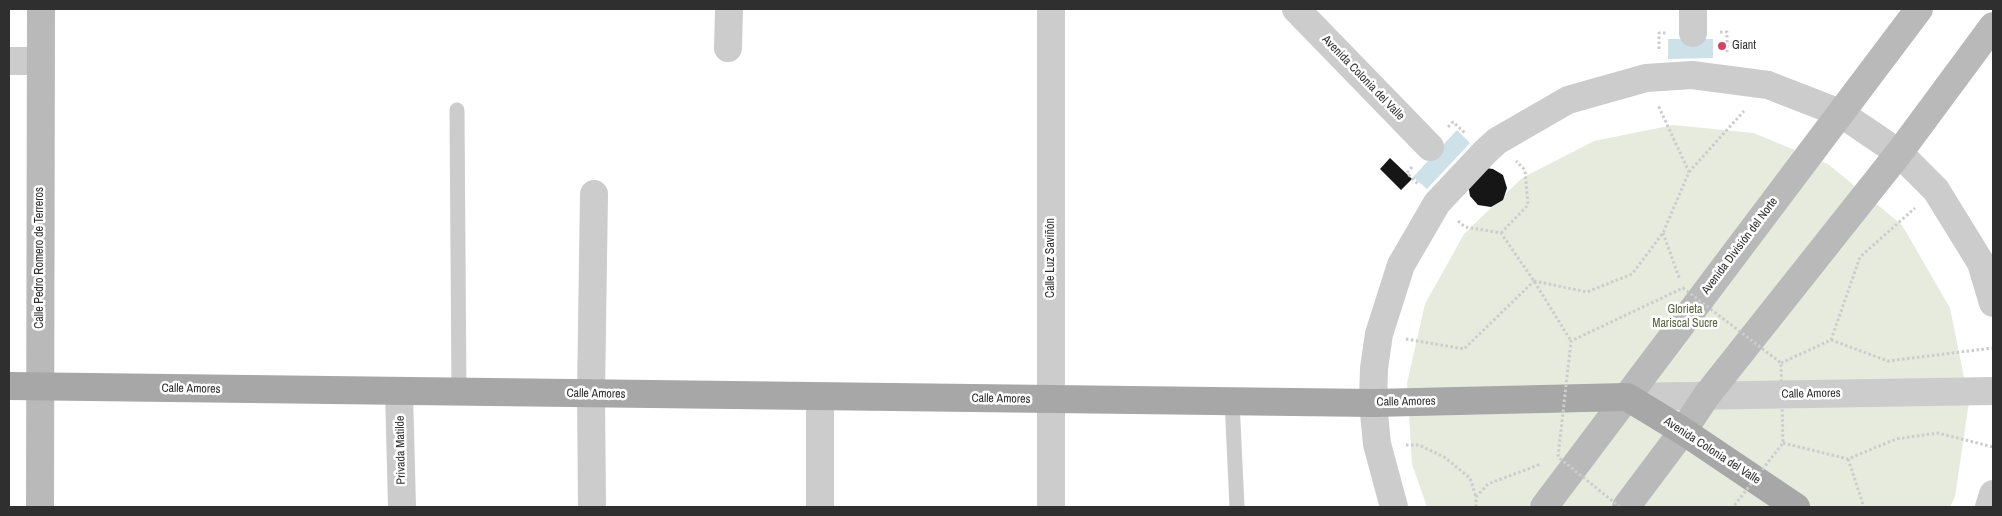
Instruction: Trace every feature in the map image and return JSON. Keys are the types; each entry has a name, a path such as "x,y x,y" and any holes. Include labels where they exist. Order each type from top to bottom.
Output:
{"main road":[{"name":"Calle Pedro Romero de Terreros","path":"40,507 41,9"},
{"name":"Avenida División del Norte","path":"1544,507 1919,9"},
{"path":"1626,507 1684,431 1707,395 1899,153 1993,26"},
{"name":"Calle Amores","path":"9,386 1373,403 1627,397"},
{"name":"Avenida Colonia del Valle","path":"1627,397 1684,431 1796,507"}],"street":[{"path":"728,48 729,9"},
{"name":"Calle Luz Saviñón","path":"1051,9 1051,507"},
{"name":"Avenida Colonia del Valle","path":"1296,9 1430,147"},
{"path":"9,61 41,61"},
{"path":"1394,507 1377,444 1373,403 1374,368 1379,334 1401,265 1437,202 1485,152 1497,141 1568,100 1646,78 1692,75 1768,85 1840,113 1899,153 1936,190 1981,263 1993,303"},
{"path":"592,507 591,394 594,194"},
{"name":"Calle Amores","path":"1627,397 1993,391"},
{"name":"Privada Matilde","path":"400,392 402,507"},
{"path":"820,397 820,507"},
{"path":"1989,507 1993,494"}],"lane":[{"path":"457,110 458,392"},
{"path":"1232,401 1237,507"}],"path":[{"path":"1646,78 1689,172"},
{"path":"1534,281 1587,292 1632,274 1663,233 1689,172 1768,85"},
{"path":"1497,141 1525,170 1528,205 1501,233"},
{"path":"1831,340 1860,257 1936,190"},
{"path":"1437,202 1465,227 1501,233 1534,281 1571,341 1558,457"},
{"path":"1663,233 1683,288 1781,363"},
{"path":"1379,334 1464,349 1534,281"},
{"path":"1571,341 1683,288"},
{"path":"1781,363 1831,340 1888,361 1993,348"},
{"path":"1733,507 1783,443 1781,363"},
{"path":"1783,443 1848,459 1896,439 1938,433 1993,447"},
{"path":"1377,444 1419,445 1444,457 1470,478 1476,497 1476,507"},
{"path":"1476,497 1488,484 1558,457"},
{"path":"1558,457 1620,507"},
{"path":"1848,459 1864,507"}],"green space":[{"name":"Glorieta Mariscal Sucre","path":"1673,125 1754,133 1828,164 1902,225 1950,308 1969,402 1955,497 1950,507 1427,507 1412,464 1407,383 1425,304 1464,234 1522,178 1594,141"}],"water":[{"path":"1668,39 1713,39 1713,58 1668,59"},
{"path":"1457,130 1470,143 1427,189 1413,177"}],"building":[{"path":"1390,158 1412,179 1401,190 1380,169"},
{"path":"1486,168 1493,169 1503,175 1507,188 1503,200 1491,207 1478,205 1470,196 1469,190 1469,183"}],"place":[{"name":"Giant","path":"1722,46"}]}
